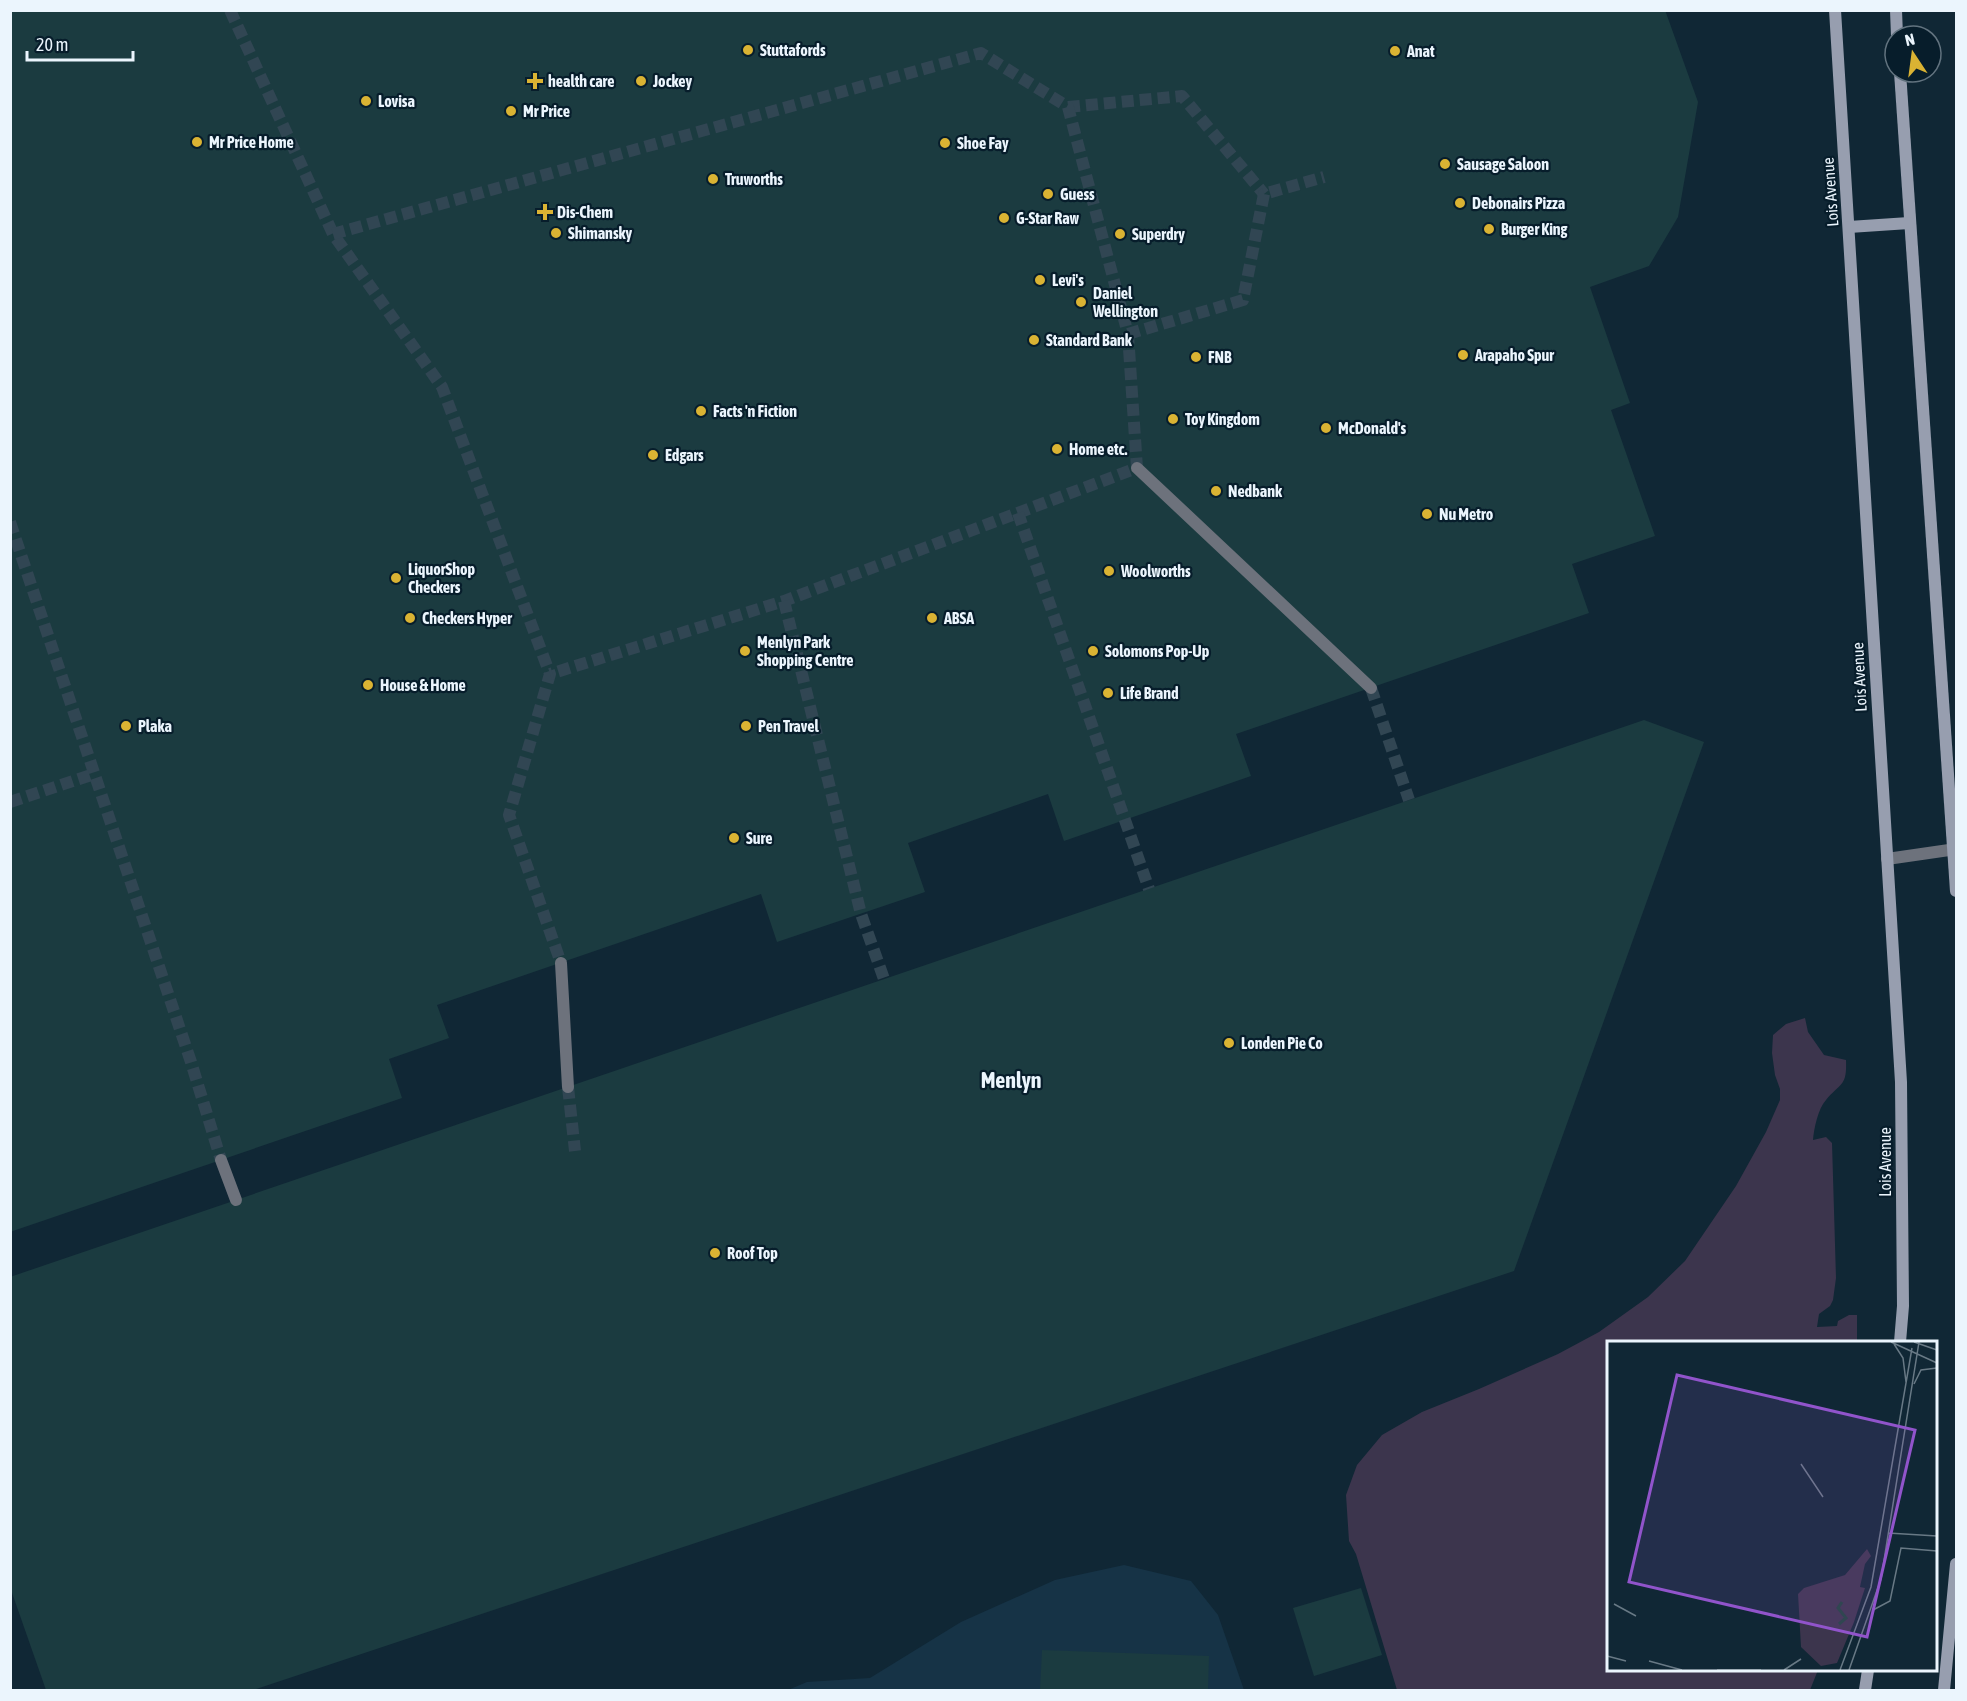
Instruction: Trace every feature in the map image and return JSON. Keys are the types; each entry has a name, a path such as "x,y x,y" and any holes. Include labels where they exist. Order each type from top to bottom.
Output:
{"street":[{"name":"Lois Avenue","path":"1835,10 1901,1082 1903,1306 1900,1341"},
{"path":"1901,84 1955,849 1956,891"},
{"path":"1849,227 1909,223"},
{"path":"1137,468 1371,688"},
{"path":"1887,859 1955,849"},
{"path":"561,963 568,1087"},
{"path":"221,1160 236,1200"},
{"path":"1944,1690 1956,1564"},
{"path":"1865,1690 1868,1671"}],"shaded area":[{"path":"1805,1018 1808,1032 1824,1055 1846,1060 1844,1080 1823,1104 1813,1140 1826,1137 1832,1143 1836,1278 1833,1300 1830,1306 1819,1314 1817,1327 1837,1326 1838,1321 1849,1315 1857,1315 1857,1341 1607,1341 1607,1671 1818,1671 1810,1690 1397,1690 1356,1554 1349,1541 1346,1495 1357,1465 1382,1435 1422,1412 1558,1354 1599,1332 1648,1297 1685,1261 1736,1186 1766,1132 1780,1100 1780,1089 1775,1075 1772,1053 1773,1035 1786,1024"},
{"path":"1124,1565 1191,1581 1218,1615 1244,1690 788,1690 807,1682 870,1678 961,1622 1055,1580"}],"building":[{"name":"Menlyn Park Shopping Centre","path":"10,10 1665,10 1698,102 1678,217 1649,266 1590,287 1630,403 1611,410 1655,536 1572,564 1589,613 1236,734 1251,776 1064,841 1048,794 908,843 925,892 777,942 761,894 437,1005 449,1038 389,1059 402,1098 10,1232"},
{"path":"1644,720 1704,742 1514,1271 253,1690 46,1690 10,1587 10,1277"},
{"path":"1361,1588 1382,1655 1314,1676 1293,1608"},
{"path":"1042,1650 1209,1656 1208,1690 1040,1690"}],"tunnel":[{"path":"230,10 333,234 442,387 550,674 509,815 561,963"},
{"path":"333,234 981,53 1068,107 1128,334 1137,468 784,601 550,674"},
{"path":"1068,107 1182,96 1264,194"},
{"path":"1128,334 1243,300 1264,194 1324,177"},
{"path":"1018,513 1149,889"},
{"path":"10,522 191,1062 221,1160"},
{"path":"784,601 861,914 884,979"},
{"path":"1371,688 1409,800"},
{"path":"10,802 94,774"},
{"path":"568,1087 575,1151"}],"place":[{"name":"Stuttafords","path":"748,50"},
{"name":"Anat","path":"1395,51"},
{"name":"health care","path":"535,81"},
{"name":"Jockey","path":"641,81"},
{"name":"Lovisa","path":"366,101"},
{"name":"Mr Price","path":"511,111"},
{"name":"Mr Price Home","path":"197,142"},
{"name":"Shoe Fay","path":"945,143"},
{"name":"Sausage Saloon","path":"1445,164"},
{"name":"Truworths","path":"713,179"},
{"name":"Guess","path":"1048,194"},
{"name":"Debonairs Pizza","path":"1460,203"},
{"name":"Dis-Chem","path":"545,212"},
{"name":"G-Star Raw","path":"1004,218"},
{"name":"Burger King","path":"1489,229"},
{"name":"Shimansky","path":"556,233"},
{"name":"Superdry","path":"1120,234"},
{"name":"Levi's","path":"1040,280"},
{"name":"Daniel Wellington","path":"1081,302"},
{"name":"Standard Bank","path":"1034,340"},
{"name":"Arapaho Spur","path":"1463,355"},
{"name":"FNB","path":"1196,357"},
{"name":"Facts 'n Fiction","path":"701,411"},
{"name":"Toy Kingdom","path":"1173,419"},
{"name":"McDonald's","path":"1326,428"},
{"name":"Home etc.","path":"1057,449"},
{"name":"Edgars","path":"653,455"},
{"name":"Nedbank","path":"1216,491"},
{"name":"Nu Metro","path":"1427,514"},
{"name":"Woolworths","path":"1109,571"},
{"name":"LiquorShop Checkers","path":"396,578"},
{"name":"Checkers Hyper","path":"410,618"},
{"name":"ABSA","path":"932,618"},
{"name":"Menlyn Park Shopping Centre","path":"745,651"},
{"name":"Solomons Pop-Up","path":"1093,651"},
{"name":"House & Home","path":"368,685"},
{"name":"Life Brand","path":"1108,693"},
{"name":"Plaka","path":"126,726"},
{"name":"Pen Travel","path":"746,726"},
{"name":"Sure","path":"734,838"},
{"name":"Londen Pie Co","path":"1229,1043"},
{"name":"Roof Top","path":"715,1253"}],"district":[{"name":"Menlyn","path":"1011,1080"}]}
